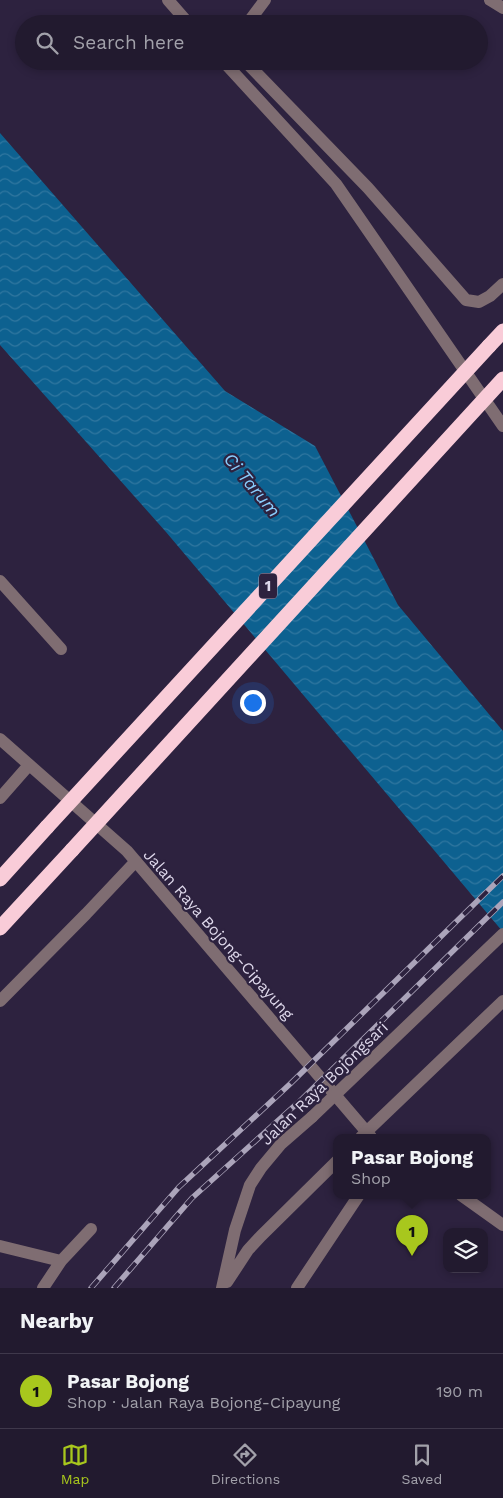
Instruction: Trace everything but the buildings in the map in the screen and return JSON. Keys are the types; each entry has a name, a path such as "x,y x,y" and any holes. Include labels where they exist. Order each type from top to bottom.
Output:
{"highway":[{"name":"1","path":"0,879 503,330"},
{"name":"1","path":"0,928 503,379"}],"street":[{"path":"168,0 181,15"},
{"path":"253,15 264,0"},
{"path":"490,0 503,8"},
{"path":"231,70 336,184 503,426"},
{"path":"254,70 368,188 466,300 479,302 490,296 503,284"},
{"path":"0,581 61,649"},
{"name":"Jalan Raya Bojong-Cipayung","path":"0,739 127,851 368,1134"},
{"path":"0,798 29,765"},
{"path":"0,1001 136,861"},
{"name":"Jalan Raya Bojongsari","path":"222,1288 235,1230 250,1184 261,1168 281,1144 312,1117 503,934"},
{"path":"364,1134 503,1001"},
{"name":"Jalan Raya Bojongsari","path":"222,1288 248,1250 333,1165"},
{"path":"297,1288 356,1199"},
{"path":"467,1199 503,1225"},
{"path":"44,1288 61,1261 92,1229"},
{"path":"0,1246 61,1261"}],"water":[{"name":"Ci Tarum","path":"0,133 225,391 315,446 398,605 503,731 503,932 166,532 0,345"}],"railway":[{"path":"91,1288 179,1187 290,1084 503,876"},
{"path":"114,1288 192,1198 302,1099 503,902"}],"place":[{"name":"Pasar Bojong","path":"412,1256"}]}
